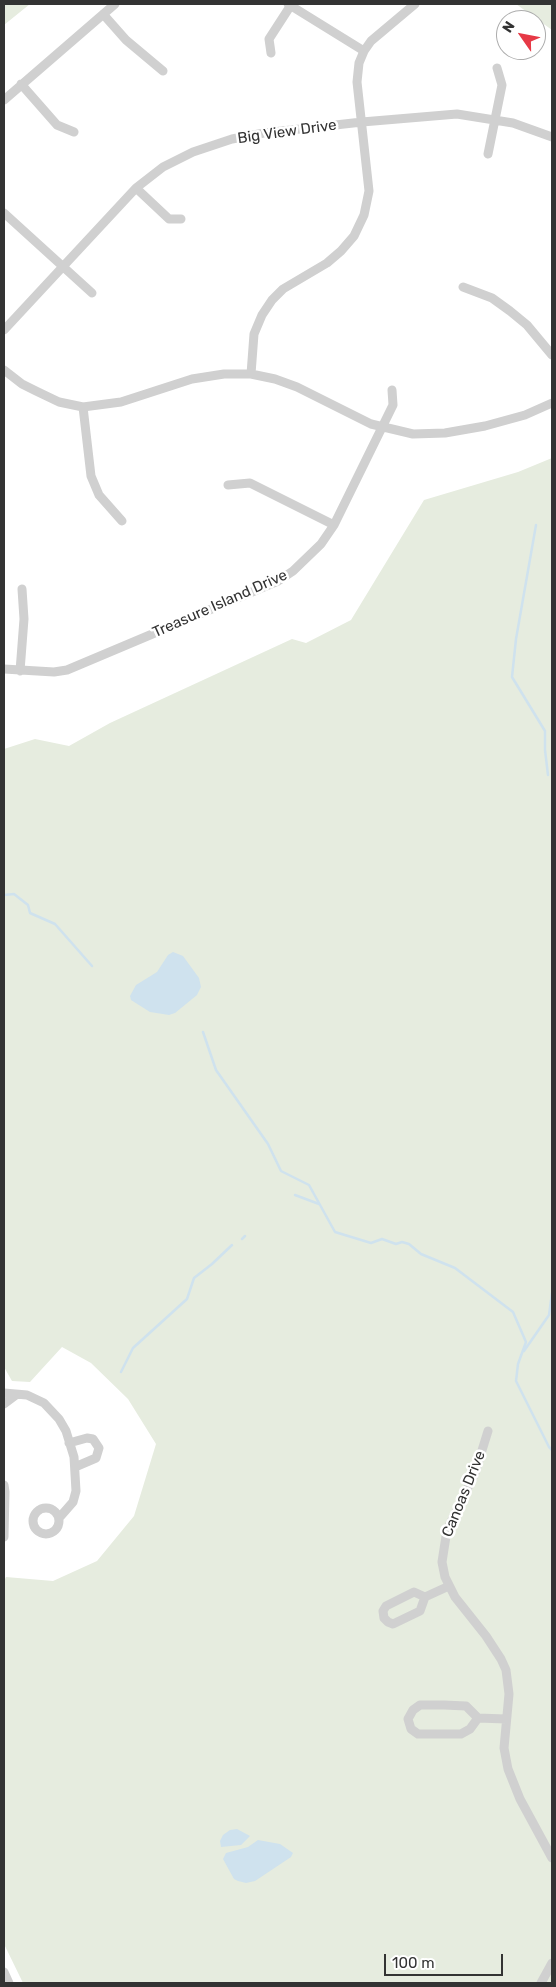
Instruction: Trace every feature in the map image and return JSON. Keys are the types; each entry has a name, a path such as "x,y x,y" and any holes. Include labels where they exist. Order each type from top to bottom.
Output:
{"street":[{"path":"4,100 115,4"},
{"path":"271,53 270,39 289,4 364,51"},
{"path":"250,374 254,334 272,300 284,288 327,262 341,251 358,229 364,215 369,191 357,82 359,63 364,51 380,32 415,4"},
{"path":"103,14 126,40 162,71"},
{"path":"488,154 502,86 497,68"},
{"path":"21,84 57,125 74,132"},
{"name":"Big View Drive","path":"4,330 136,188 163,167 193,152 232,138 362,122 457,114 513,123 552,137"},
{"path":"136,188 169,219 181,219"},
{"path":"4,213 92,293"},
{"path":"463,287 492,298 510,311 527,325 552,355"},
{"path":"4,370 22,384 59,402 83,407 121,402 192,379 224,374 250,374 297,386 382,428 413,434 445,434 484,426 524,415 552,403"},
{"name":"Treasure Island Drive","path":"4,670 54,672 67,670 278,581 306,560 334,526 393,405 392,390"},
{"path":"83,407 91,476 99,495 122,520"},
{"path":"228,485 250,483 334,526"},
{"path":"20,670 24,619 22,590"},
{"path":"4,1393 27,1395 44,1403 60,1419 75,1467 76,1491 73,1502 59,1518"},
{"path":"4,1404 16,1394"},
{"name":"Canoas Drive","path":"488,1431 475,1473 446,1530 442,1562 449,1586 455,1597 486,1636 506,1670 509,1694 504,1748 512,1783 552,1858"},
{"path":"69,1443 87,1438 93,1440 100,1448 96,1458 75,1467"},
{"path":"4,1485 4,1538"},
{"path":"425,1597 414,1592 386,1606 382,1611 384,1618 393,1624 420,1611 425,1597 449,1586"},
{"path":"478,1718 470,1729 461,1734 418,1734 411,1728 408,1718 413,1710 420,1706 444,1705 466,1706 478,1718 506,1719"},
{"path":"541,1983 552,1963"},
{"path":"4,1972 9,1983"}],"shaded area":[{"path":"4,4 30,4 4,25"},
{"path":"516,4 552,4 552,30 546,26 546,10 524,10"},
{"path":"552,458 552,1983 23,1983 4,1944 4,1581 6,1577 53,1581 97,1561 134,1516 156,1444 128,1399 91,1363 62,1347 30,1382 12,1381 4,1367 4,749 35,739 69,746 110,723 292,639 306,643 351,620 424,500 518,472"}],"water":[{"path":"173,952 183,956 199,978 201,987 197,995 175,1013 169,1015 150,1012 131,1000 130,996 136,985 157,972 168,955"},
{"path":"237,1829 250,1836 241,1845 221,1847 220,1841 223,1835 230,1830"},
{"path":"258,1840 280,1844 293,1853 291,1857 255,1881 246,1883 234,1879 223,1859 226,1853 248,1847"}],"waterway":[{"path":"536,525 516,639 512,677 545,731 548,775"},
{"path":"4,895 14,894 28,905 30,913 55,924 92,966"},
{"path":"203,1032 216,1070 268,1144 281,1171 309,1185 335,1232 371,1243 382,1239 396,1244 402,1242 409,1244 421,1254 455,1268 513,1312 526,1342 518,1364 516,1381 552,1450"},
{"path":"295,1195 319,1204"},
{"path":"242,1239 245,1236"},
{"path":"121,1372 133,1348 187,1299 194,1278 232,1245"},
{"path":"524,1351 549,1315 552,1293"}]}
